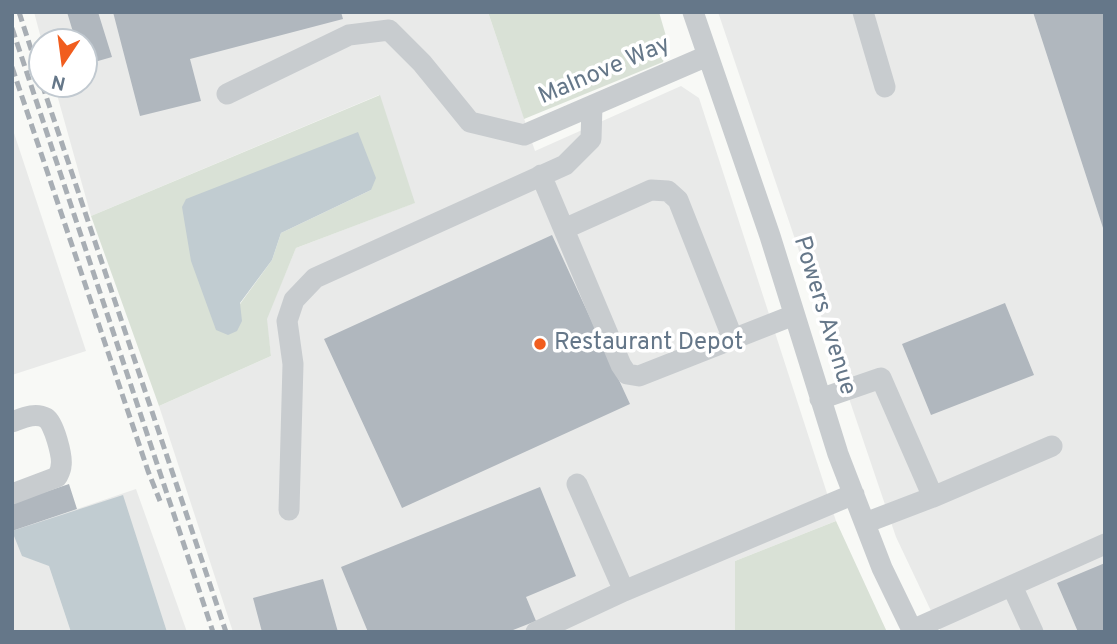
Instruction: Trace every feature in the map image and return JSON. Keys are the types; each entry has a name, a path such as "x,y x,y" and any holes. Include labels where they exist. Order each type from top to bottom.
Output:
{"street":[{"name":"Powers Avenue","path":"693,12 766,223 820,400 882,568 913,631"},
{"path":"863,12 885,87"},
{"name":"Malnove Way","path":"227,94 349,35 389,30 422,63 470,122 524,135 707,56"},
{"path":"289,510 293,364 287,321 294,300 316,278 565,165 591,139 592,106"},
{"path":"541,176 627,374 639,376 794,315"},
{"path":"564,229 651,190 668,191 678,200 733,339"},
{"path":"820,400 881,378 933,497"},
{"path":"12,422 33,415 49,420 53,425 62,460 57,477 12,494"},
{"path":"864,523 1052,446"},
{"path":"577,484 624,591"},
{"path":"536,632 624,591 854,494"},
{"path":"913,631 1105,544"},
{"path":"1012,586 1033,632"}],"shaded area":[{"path":"34,12 488,12 535,151 681,86 699,98 836,521 735,561 735,632 233,632 159,406 271,356 266,319 296,248 414,203 379,95 91,216 58,98 98,98 98,28 38,28"},
{"path":"488,12 659,12 668,43 663,62 524,119"},
{"path":"718,12 1105,12 1105,632 941,632 896,537"},
{"path":"380,95 415,203 296,248 267,319 271,356 159,406 91,216","holes":["371,190 281,233 272,260 240,304 186,199"]},
{"path":"12,127 86,351 12,375"},
{"path":"358,132 376,178 371,190 281,233 272,260 240,303 242,321 237,331 228,335 216,330 191,261 182,207 186,199"},
{"path":"136,489 187,632 12,632 12,531"},
{"path":"123,495 167,632 71,632 49,566 22,556 12,531"},
{"path":"836,521 887,632 735,632 735,561"}],"building":[{"path":"67,12 98,12 112,57 98,61 98,28 72,28"},
{"path":"113,12 341,12 343,19 190,59 201,101 140,116"},
{"path":"1033,12 1105,12 1105,231 1104,231"},
{"path":"552,235 630,404 402,508 324,339"},
{"path":"1005,303 1034,375 931,415 902,344"},
{"path":"69,484 77,509 12,531 12,503"},
{"path":"540,487 576,576 526,597 536,621 508,632 368,632 341,567"},
{"path":"1105,563 1105,632 1078,632 1057,583"},
{"path":"323,579 338,632 262,632 253,598"}],"railway":[{"path":"19,12 28,40"},
{"path":"12,28 213,632"},
{"path":"12,67 160,501"},
{"path":"47,98 226,632"}],"place":[{"name":"Restaurant Depot","path":"540,344"}]}
